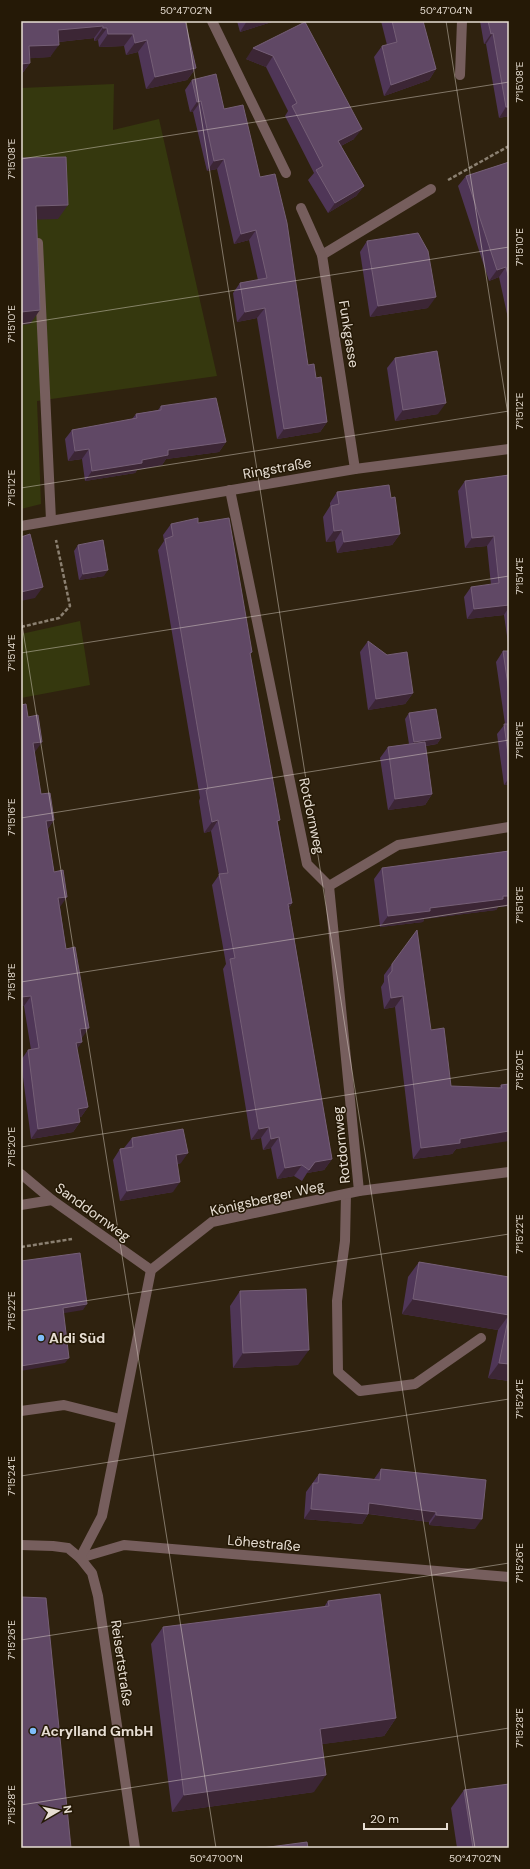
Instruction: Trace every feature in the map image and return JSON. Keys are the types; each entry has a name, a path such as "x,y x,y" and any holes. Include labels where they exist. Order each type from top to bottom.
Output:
{"street":[{"path":"212,21 286,173"},
{"path":"460,75 462,21"},
{"path":"322,256 431,189"},
{"name":"Funkgasse","path":"301,208 322,256 355,469"},
{"path":"38,243 52,520"},
{"name":"Ringstraße","path":"21,526 355,469 509,450"},
{"name":"Rotdornweg","path":"230,490 307,864 329,886 359,1191"},
{"path":"329,886 398,845 509,827"},
{"name":"Königsberger Weg","path":"151,1270 212,1222 359,1191 509,1172"},
{"name":"Sanddornweg","path":"21,1174 52,1200 151,1270"},
{"path":"346,1194 345,1241 337,1301 338,1372 360,1391 415,1384 481,1338"},
{"path":"21,1205 52,1200"},
{"path":"21,1546 53,1546 68,1548 80,1558 102,1516 120,1419 151,1270"},
{"path":"21,1411 64,1405 120,1419"},
{"name":"Löhestraße","path":"80,1558 124,1545 509,1577"},
{"name":"Reisertstraße","path":"80,1558 92,1573 98,1596 135,1848"}],"path":[{"path":"431,189 509,146"},
{"path":"21,627 59,618 70,606 52,520"},
{"path":"21,1247 101,1234"}],"green space":[{"path":"114,84 113,130 159,119 217,376 37,401 41,504 21,509 21,88"},
{"path":"80,621 90,685 21,698 21,634"}],"building":[{"path":"21,21 185,21 196,68 155,77 147,40 135,43 133,34 108,34 107,28 103,28 103,26 58,30 59,45 29,46 30,63 21,64"},
{"path":"392,21 423,21 436,69 391,85 382,46 397,42"},
{"path":"488,21 509,21 509,107 506,107 493,33 491,34"},
{"path":"305,22 362,129 338,141 364,186 335,203 316,170 323,166 292,106 297,103 273,56 253,48"},
{"path":"216,74 224,109 243,105 260,177 275,174 287,223 308,365 314,364 316,378 321,377 327,422 284,429 265,308 245,312 240,283 267,278 256,230 241,234 224,159 214,161 201,101 197,102 192,80"},
{"path":"66,157 68,205 36,206 40,310 21,312 21,158"},
{"path":"509,162 509,279 506,267 497,270 466,176"},
{"path":"418,233 428,251 436,297 378,306 367,241"},
{"path":"437,351 446,403 403,410 395,358"},
{"path":"216,398 226,442 168,450 168,455 142,460 142,463 92,471 89,449 75,451 72,430 137,418 136,414 161,410 161,406"},
{"path":"509,475 509,605 474,609 471,587 499,583 494,536 472,538 465,481"},
{"path":"389,485 391,498 395,497 400,534 344,542 342,530 334,531 331,506 339,504 337,492"},
{"path":"198,518 198,523 229,518 252,652 250,653 280,820 277,821 292,903 288,904 332,1159 315,1162 309,1170 302,1165 285,1168 279,1137 271,1139 269,1127 259,1129 230,959 235,958 219,874 228,873 218,820 212,822 206,790 208,789 165,539 173,536 171,524"},
{"path":"30,534 43,587 21,592 21,537"},
{"path":"103,540 108,570 83,574 78,545"},
{"path":"368,641 387,655 407,652 413,693 376,699"},
{"path":"503,651 509,651 509,692"},
{"path":"26,704 28,717 38,715 42,742 33,743 41,794 50,793 54,820 46,821 54,872 63,870 67,897 58,898 66,949 75,947 89,1028 80,1029 82,1042 76,1043 88,1107 78,1109 80,1122 38,1129 28,1050 39,1048 31,996 21,997 21,705"},
{"path":"436,709 441,738 414,742 409,713"},
{"path":"504,724 509,724 509,761"},
{"path":"425,742 432,794 395,799 388,747"},
{"path":"509,851 509,896 503,896 503,899 430,908 430,911 388,916 382,868"},
{"path":"417,930 431,1030 444,1028 451,1086 502,1088 501,1085 509,1084 509,1131 460,1139 460,1143 421,1148 403,996 391,998 388,976 392,971 392,964"},
{"path":"183,1129 188,1153 176,1155 180,1182 127,1191 120,1149 133,1147 132,1138"},
{"name":"Aldi Süd","path":"80,1253 87,1304 63,1308 69,1358 21,1366 21,1261"},
{"path":"419,1262 509,1277 509,1315 413,1299"},
{"path":"306,1289 309,1350 243,1353 240,1291"},
{"path":"509,1315 509,1364 499,1363"},
{"path":"381,1469 486,1480 482,1519 436,1515 436,1512 369,1503 368,1514 311,1509 313,1483 318,1483 319,1474 380,1480"},
{"path":"380,1594 396,1718 320,1729 326,1775 184,1795 163,1627 329,1606 328,1601"},
{"path":"21,1597 46,1598 71,1848 21,1848"},
{"path":"509,1784 509,1848 473,1848 464,1790"},
{"path":"307,1842 308,1848 262,1848"}],"place":[{"name":"Aldi Süd","path":"41,1338"},
{"name":"Acrylland GmbH","path":"33,1731"}]}
